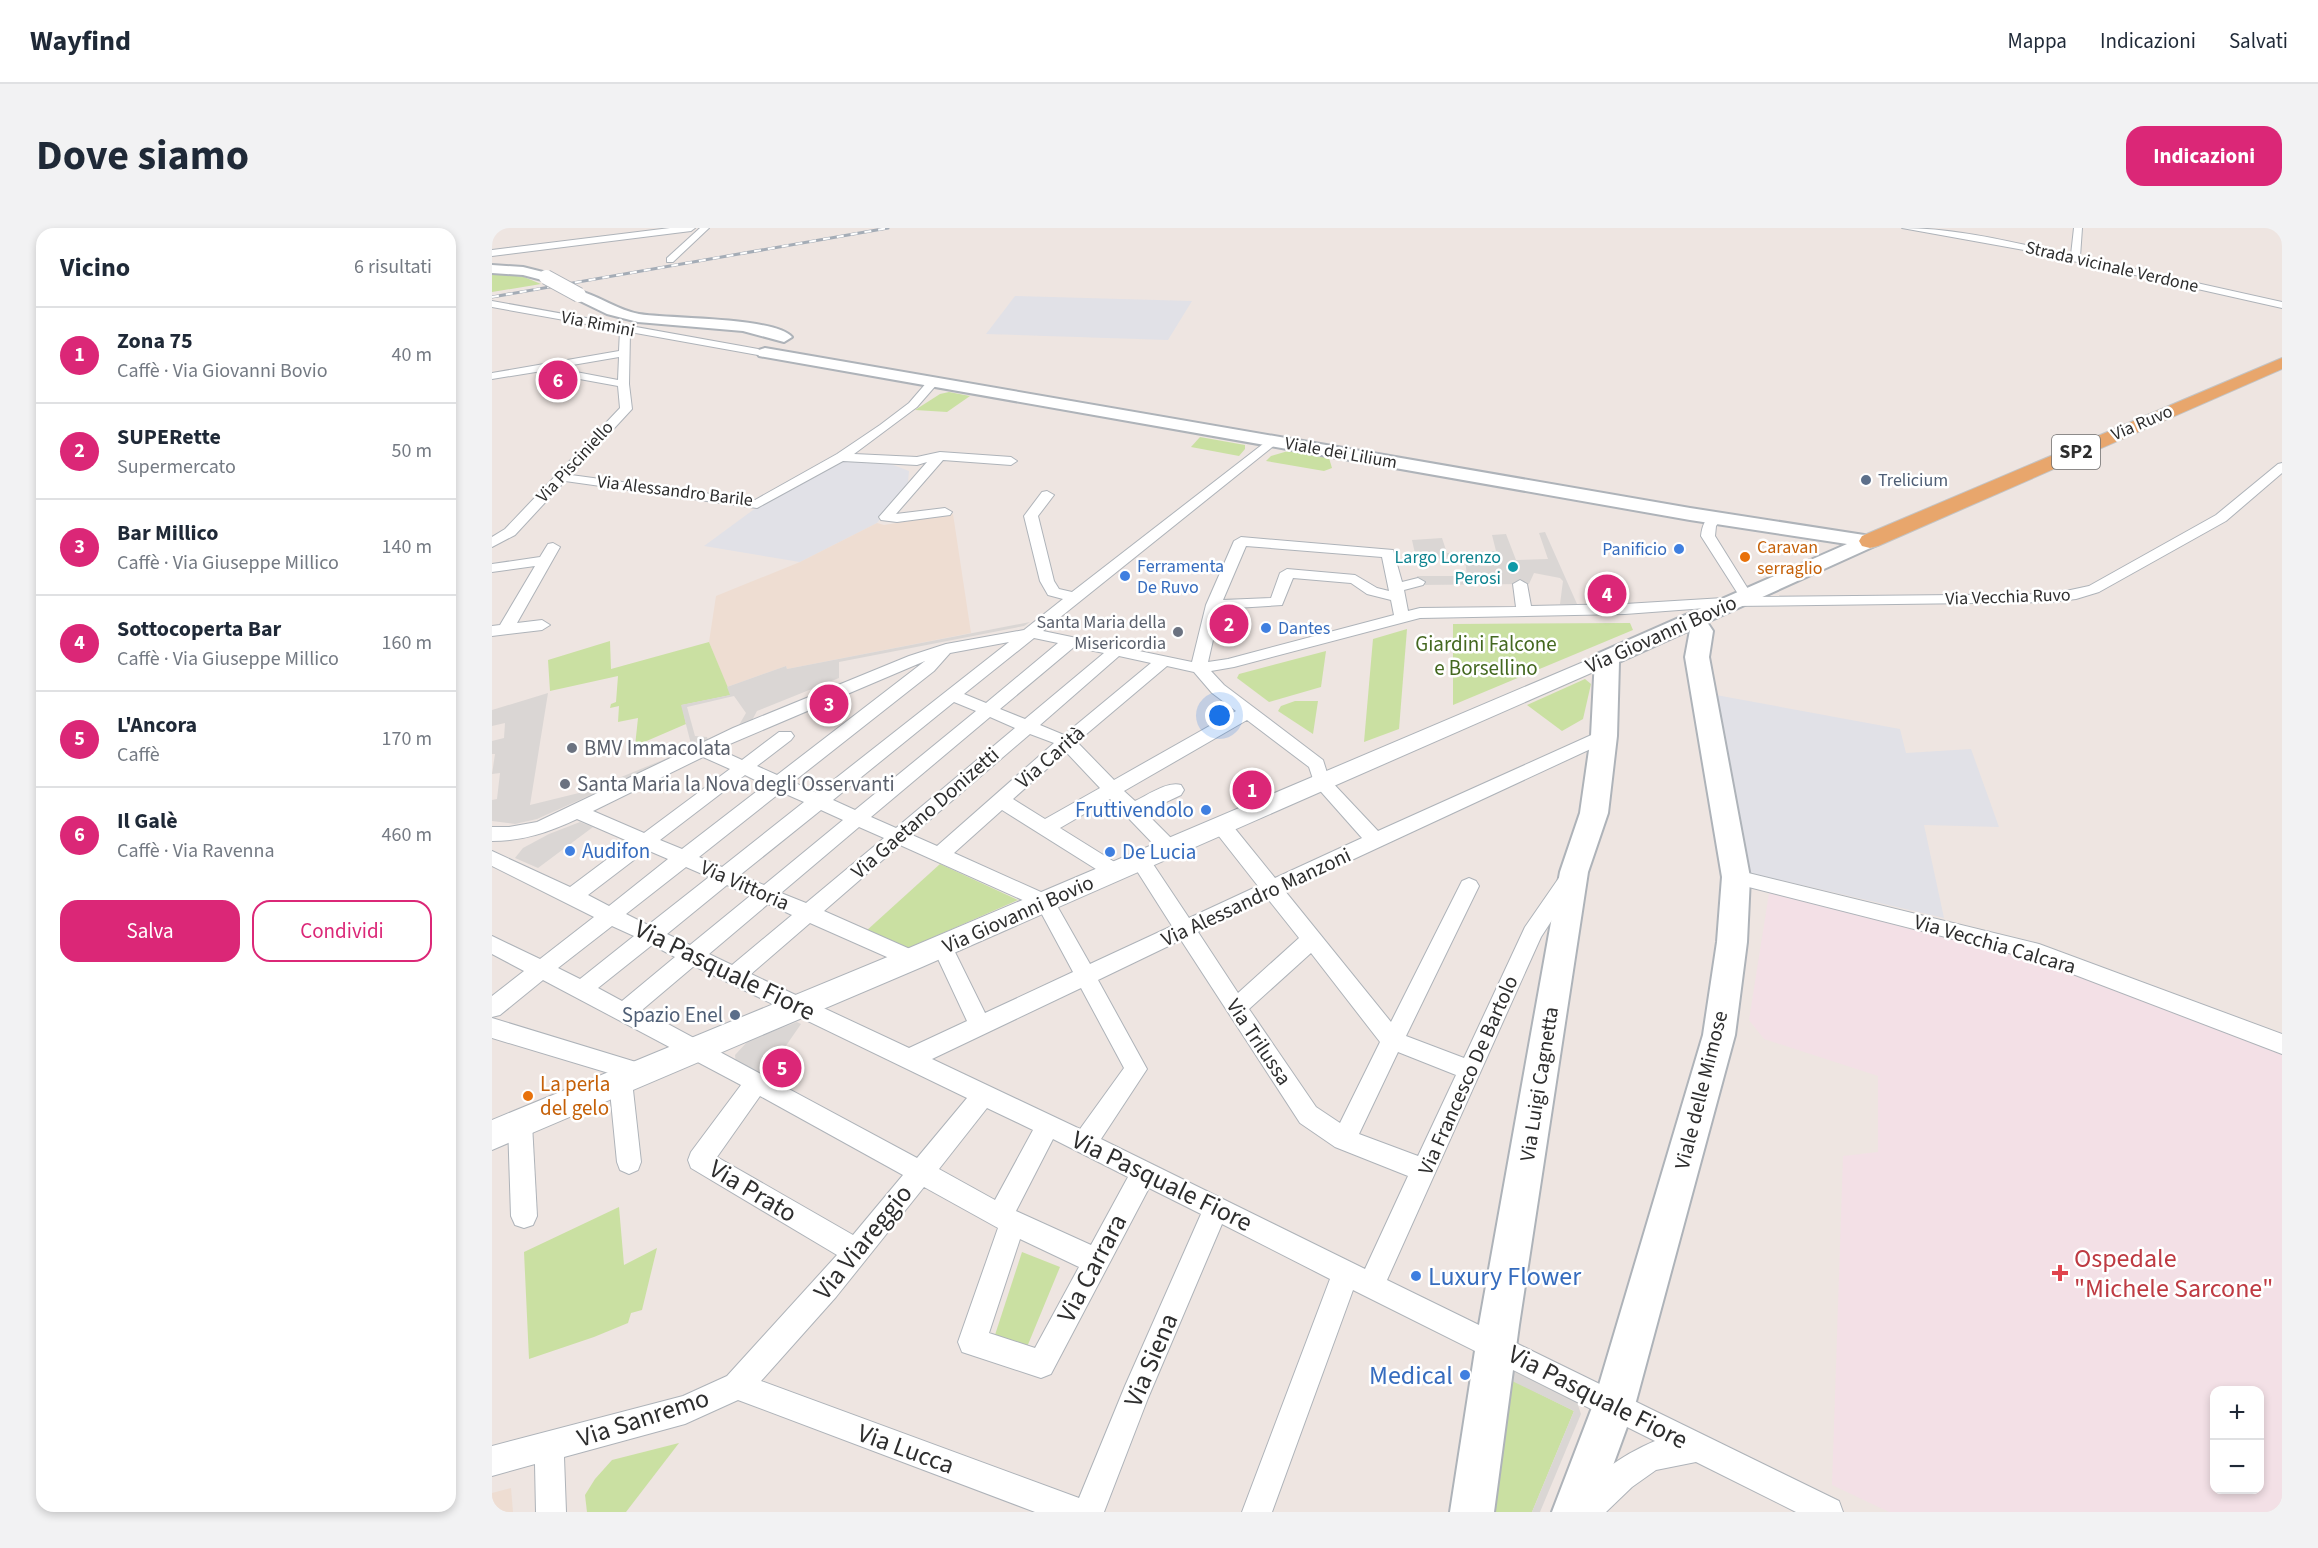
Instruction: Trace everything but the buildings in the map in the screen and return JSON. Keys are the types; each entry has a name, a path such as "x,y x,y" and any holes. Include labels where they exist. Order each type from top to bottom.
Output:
{"main road":[{"name":"Viale dei Lilium","path":"492,270 523,271 546,277 614,312 636,318 747,326 788,342 796,355 813,361"},
{"path":"747,326 757,332 760,348 788,342"},
{"name":"Viale dei Lilium","path":"760,348 813,361 932,383 1715,518 1870,541"},
{"name":"Via Ruvo","path":"1870,541 2282,363"},
{"name":"Via Giovanni Bovio","path":"1607,658 1870,541"},
{"name":"Viale delle Mimose","path":"1574,1512 1614,1405 1719,1035 1732,942 1736,877 1697,657 1702,631 1694,620"},
{"path":"1663,633 1697,657"},
{"name":"Via Luigi Cagnetta","path":"1472,1512 1496,1345 1574,872 1594,813 1605,736 1607,658"}],"street":[{"path":"492,253 691,228"},
{"path":"670,260 705,228"},
{"name":"Strada vicinale Verdone","path":"1906,228 2075,257 2282,305"},
{"path":"2075,257 2078,228"},
{"name":"Via Rimini","path":"492,304 704,343 760,348"},
{"name":"Via Pisciniello","path":"492,543 510,532 626,409 623,384 625,329"},
{"path":"492,376 623,353"},
{"path":"537,368 623,384"},
{"name":"Via Alessandro Barile","path":"560,477 757,504 841,457 913,405 932,383"},
{"path":"581,990 1272,441"},
{"path":"841,457 917,461 940,456 1011,460"},
{"path":"940,456 886,517 897,518 945,512"},
{"name":"Via Vecchia Ruvo","path":"1625,609 1739,599 2052,598 2076,595 2094,589 2221,518 2282,467"},
{"path":"1047,495 1032,516 1047,581 1053,592 1075,598"},
{"path":"1715,518 1709,526 1708,536 1739,599"},
{"path":"1199,668 1213,605 1241,541 1388,553 1402,617"},
{"path":"492,568 550,554 499,630"},
{"path":"1213,605 1277,602 1287,573 1355,579 1372,591 1396,592 1418,582"},
{"path":"1520,584 1524,611"},
{"path":"1665,607 1694,620"},
{"path":"493,858 541,828 663,767 760,723 915,659 946,650 1031,633 1199,668 1228,664 1420,613 1625,609 1655,617 1663,633"},
{"path":"499,630 542,625"},
{"path":"624,1012 990,711 1071,641"},
{"path":"492,1008 681,857 928,668 946,650"},
{"name":"Via Gaetano Donizetti","path":"735,975 1116,651"},
{"name":"Via Giovanni Bovio","path":"492,1135 698,1050 1169,848 1221,825 1318,772 1607,658"},
{"name":"Via Carità","path":"938,856 1066,742 1163,661"},
{"path":"1199,668 1218,689 1318,772 1375,840"},
{"path":"951,695 1066,742 1169,848"},
{"path":"1045,828 1248,712"},
{"path":"573,895 785,736"},
{"name":"Via Alessandro Manzoni","path":"909,1059 1375,840 1605,736"},
{"path":"704,750 745,766 938,856 1045,902 1136,1069 1084,1144"},
{"path":"1132,810 1175,790"},
{"path":"1000,800 1114,872"},
{"name":"Via Vittoria","path":"577,811 912,959"},
{"path":"1221,825 1392,1040 1469,1070"},
{"path":"492,834 509,834 541,828"},
{"name":"Via Pasquale Fiore","path":"493,858 1048,1125 1496,1345 1828,1512"},
{"name":"Via Trilussa","path":"1140,860 1308,1115 1344,1138 1425,1171"},
{"name":"Via Francesco De Bartolo","path":"1372,1284 1532,933 1574,872"},
{"name":"Via Vecchia Calcara","path":"1736,877 2039,952 2282,1044"},
{"path":"1344,1138 1469,886"},
{"path":"1236,1008 1311,940"},
{"path":"492,944 698,1050 1006,1219 1096,1261"},
{"path":"942,946 980,1026"},
{"path":"492,1028 631,1077 630,1162"},
{"name":"Via Prato","path":"757,1082 700,1160 857,1252"},
{"name":"Via Viareggio","path":"737,1386 857,1252 984,1094"},
{"path":"520,1124 524,1216"},
{"path":"1006,1219 1048,1125"},
{"name":"Via Carrara","path":"1006,1219 972,1342 1041,1364 1143,1173"},
{"name":"Via Siena","path":"1089,1512 1135,1396 1216,1208"},
{"path":"1257,1512 1346,1272"},
{"name":"Via Sanremo","path":"492,1461 549,1448 685,1410 737,1386"},
{"name":"Via Lucca","path":"737,1386 1076,1512"},
{"name":"Via Sanremo","path":"549,1448 551,1512"},
{"path":"1585,1512 1619,1478 1649,1458 1671,1449 1698,1448"}],"shaded area":[{"path":"1015,296 1192,301 1168,340 986,334"},
{"path":"841,461 888,463 909,471 908,482 877,523 800,562 704,546 753,510"},
{"path":"953,514 971,633 787,669 786,666 727,687 709,642 716,596 800,562 877,523 884,525"},
{"name":"Largo Lorenzo Perosi","path":"1545,532 1577,604 1560,604 1563,581 1560,578 1534,573 1529,584 1418,585 1417,576 1467,576 1465,559 1416,558 1412,540 1442,538 1447,553 1496,551 1492,535 1506,534 1516,560 1548,559 1539,533"},
{"path":"1030,622 1024,626 839,662 839,678 757,711 750,724 739,725 746,713 734,696 687,707 695,736 707,737 709,742 537,819 515,824 492,821 492,800 497,799 500,773 492,774 495,754 492,754 492,741 504,738 505,723 492,726 492,710 548,693 530,805 587,791 692,748 681,705 730,695 727,687 786,666 787,669"},
{"path":"1716,695 1900,729 1906,753 1971,749 1999,827 1924,825 1944,918 1750,873"},
{"path":"580,822 593,827 538,868 515,858 523,848 549,834"},
{"name":"Ospedale \"Michele Sarcone\"","path":"1769,893 2036,960 2282,1053 2282,1512 1889,1512 1832,1485 1843,1156 1878,1152 1878,1076 1764,1039 1749,1020"},
{"path":"797,1022 801,1024 765,1076 736,1065 735,1055 748,1041"},
{"path":"1513,1371 1577,1402 1581,1414 1540,1512 1532,1512 1574,1411 1512,1381 1495,1512 1487,1512"},
{"path":"511,1488 513,1512 492,1512 492,1493"}],"green space":[{"path":"492,273 524,277 541,284 492,292"},
{"path":"949,392 970,396 947,412 915,410 940,394"},
{"path":"1200,437 1245,445 1245,449 1239,456 1191,447"},
{"path":"1288,451 1329,458 1332,468 1324,471 1266,461 1271,456"},
{"name":"Giardini Falcone e Borsellino","path":"1630,623 1633,630 1453,705 1453,624"},
{"path":"1407,629 1399,729 1364,742 1373,639"},
{"path":"610,641 611,669 709,642 731,695 682,705 686,724 635,746 638,718 618,722 619,706 610,708 611,704 616,702 618,676 550,691 548,660"},
{"path":"1326,651 1321,687 1269,702 1237,678 1239,674"},
{"path":"1585,679 1591,684 1583,719 1562,731 1527,705"},
{"path":"1295,701 1318,701 1313,734 1278,711 1281,706"},
{"path":"940,864 1018,900 904,950 865,932"},
{"path":"619,1207 624,1265 657,1248 642,1310 631,1313 628,1323 529,1359 524,1252"},
{"path":"1022,1252 1060,1267 1027,1347 994,1338"},
{"path":"1512,1380 1574,1411 1532,1512 1495,1512"},
{"path":"679,1443 626,1512 587,1512 585,1495 595,1479 612,1460"}],"railway":[{"path":"492,297 888,228"}],"place":[{"name":"Il Galè","path":"558,380"},
{"name":"Trelicium","path":"1866,480"},
{"name":"Panificio","path":"1679,549"},
{"name":"Caravan serraglio","path":"1745,557"},
{"name":"Largo Lorenzo Perosi","path":"1513,567"},
{"name":"Ferramenta De Ruvo","path":"1125,576"},
{"name":"Sottocoperta Bar","path":"1607,594"},
{"name":"SUPERette","path":"1229,624"},
{"name":"Dantes","path":"1266,628"},
{"name":"Santa Maria della Misericordia","path":"1178,632"},
{"name":"Bar Millico","path":"829,704"},
{"name":"BMV Immacolata","path":"572,748"},
{"name":"Santa Maria la Nova degli Osservanti","path":"565,784"},
{"name":"Zona 75","path":"1252,790"},
{"name":"Fruttivendolo","path":"1206,810"},
{"name":"Audifon","path":"570,851"},
{"name":"De Lucia","path":"1110,852"},
{"name":"Spazio Enel","path":"735,1015"},
{"name":"L'Ancora","path":"782,1068"},
{"name":"La perla del gelo","path":"528,1096"},
{"name":"Ospedale \"Michele Sarcone\"","path":"2060,1273"},
{"name":"Luxury Flower","path":"1416,1276"},
{"name":"Medical","path":"1465,1375"}]}
